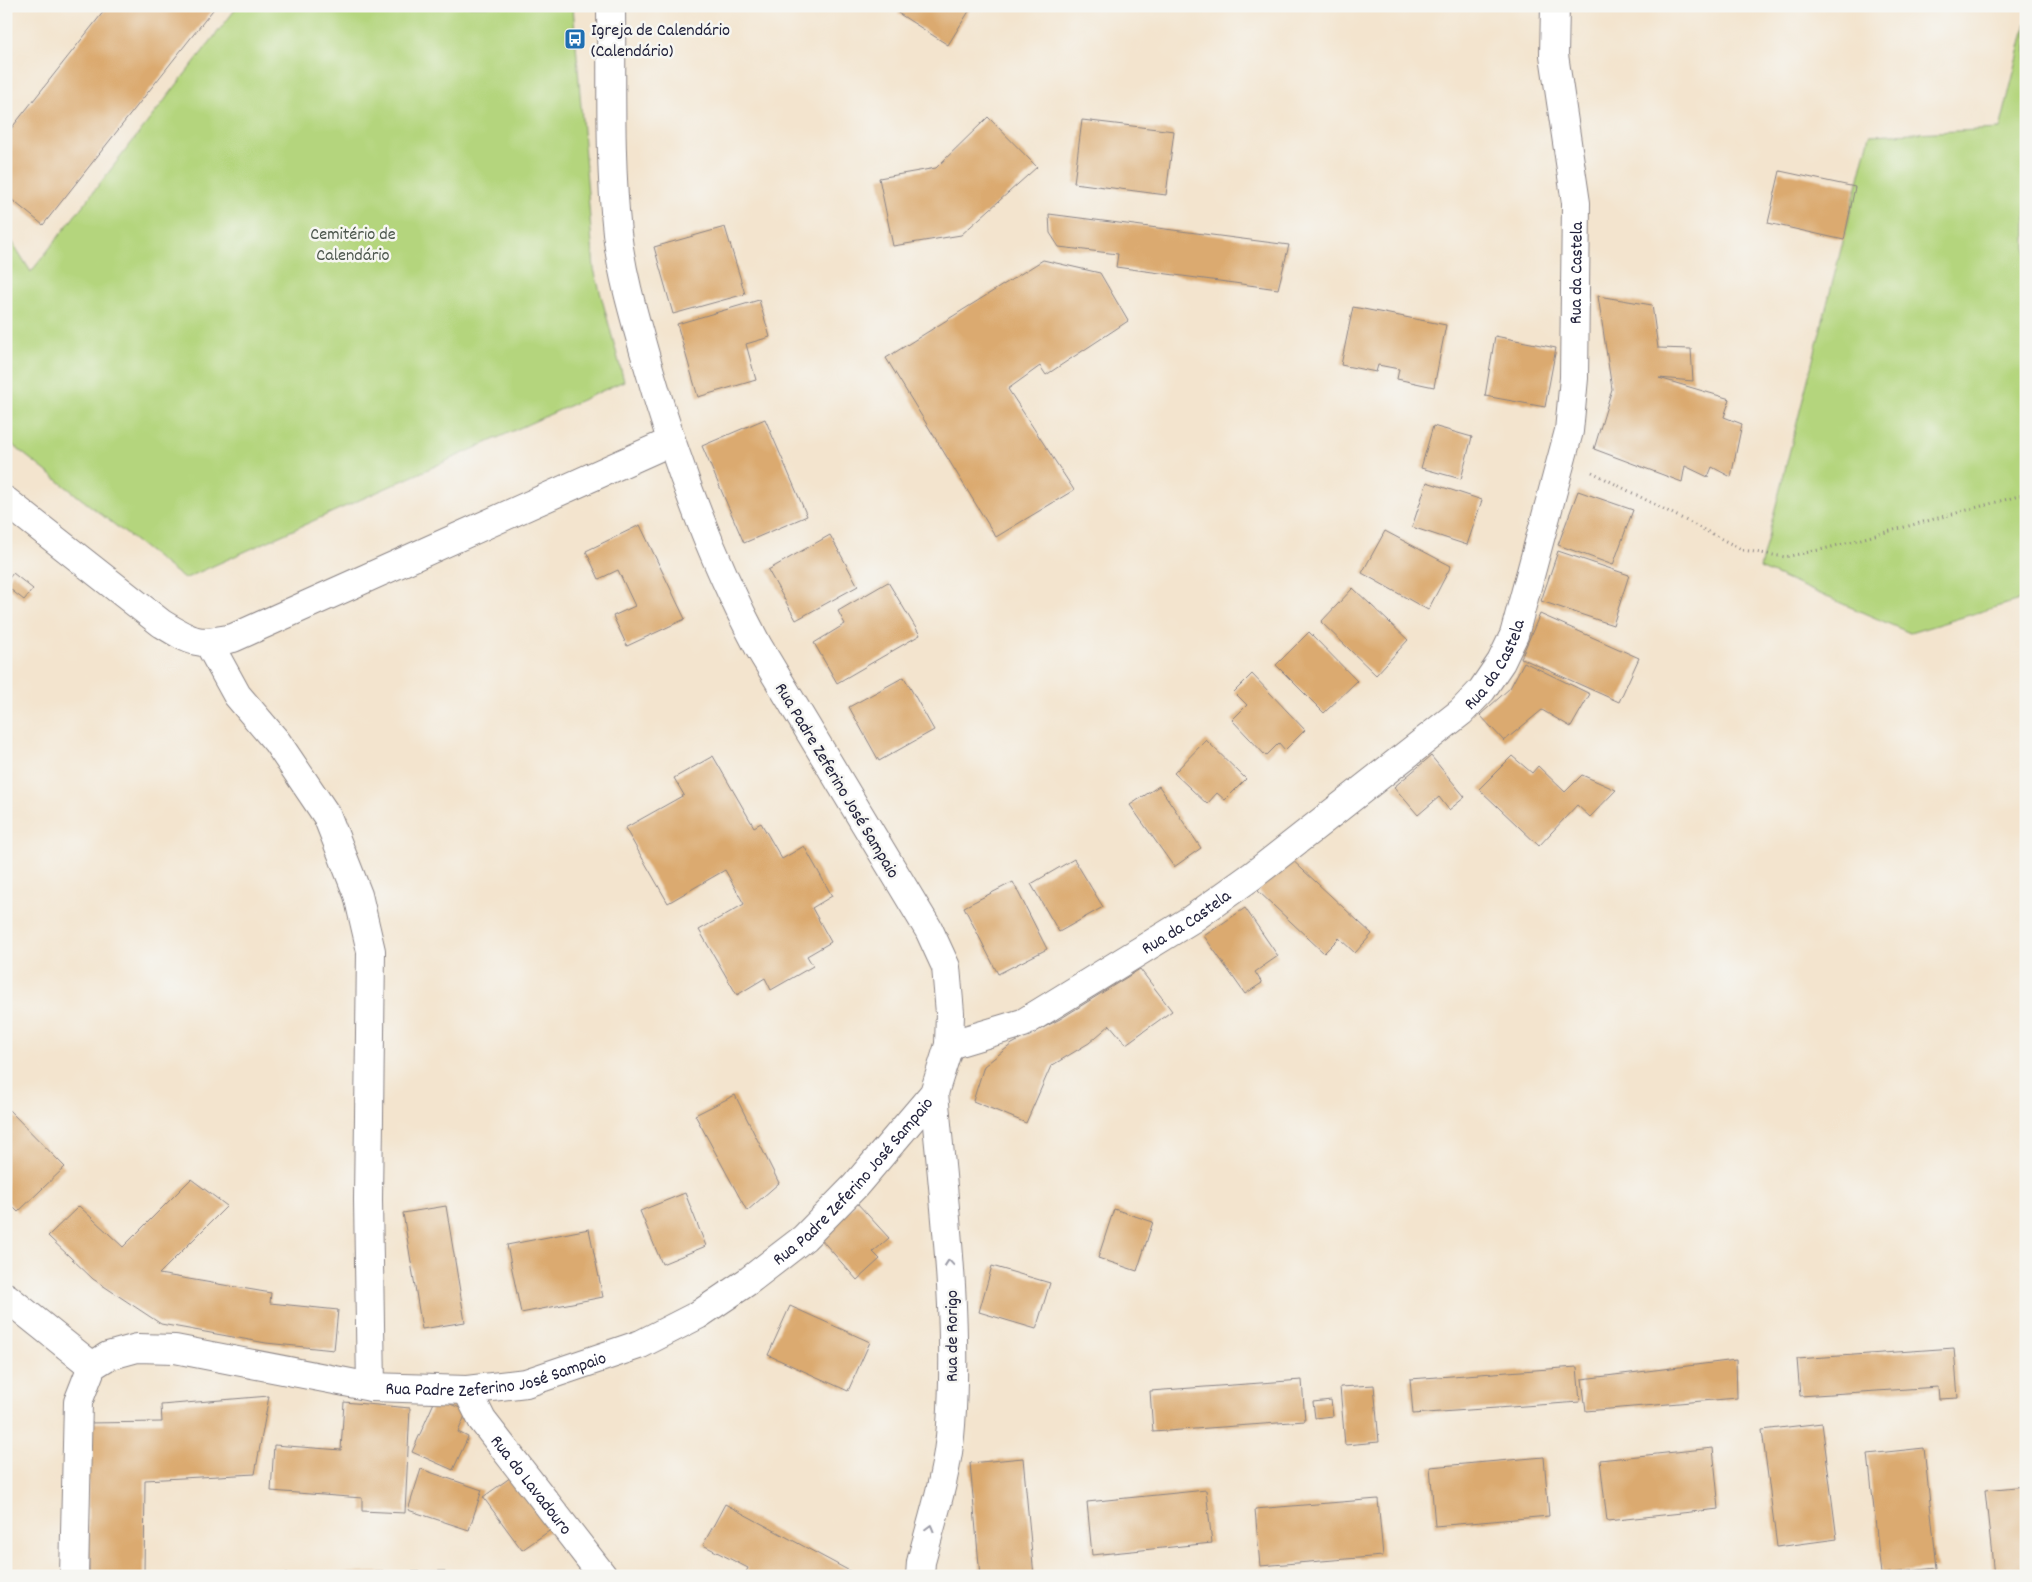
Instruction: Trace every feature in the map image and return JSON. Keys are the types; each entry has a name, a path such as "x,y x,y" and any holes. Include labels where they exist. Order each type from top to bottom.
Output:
{"street":[{"name":"Rua Padre Zeferino José Sampaio","path":"92,1366 108,1356 137,1348 175,1349 371,1387 467,1390 526,1384 641,1344 698,1315 747,1282 804,1238 855,1186 934,1093 949,1045 946,967 929,930 763,655 737,607 710,545 688,484 670,442 630,302 617,233 614,193 610,6"},
{"name":"Rua da Castela","path":"949,1045 1023,1023 1192,919 1252,876 1461,712 1482,690 1501,662 1514,635 1569,431 1574,378 1576,202 1554,54 1555,6"},
{"path":"6,501 161,623 186,639 209,644 234,638 670,442"},
{"path":"209,644 237,695 277,742 327,816 358,894 371,951 368,1200 371,1387"},
{"name":"Rua de Rorigo","path":"920,1576 921,1562 945,1475 951,1426 952,1292 934,1093"},
{"path":"6,1296 92,1366 78,1402 74,1576"},
{"name":"Rua do Lavadouro","path":"467,1390 482,1420 603,1576"}],"path":[{"path":"1562,458 1626,488 1743,550 1785,557 1824,549 2026,494"}],"green space":[{"name":"Cemitério de Calendário","path":"238,6 573,6 594,269 624,381 184,579 6,440 6,232 31,272"},
{"path":"2026,23 2026,598 1910,633 1760,568 1870,135 2000,129"}],"building":[{"path":"108,6 216,6 43,225 6,195 6,135"},
{"path":"903,6 967,6 971,8 948,45 898,13"},
{"path":"988,117 1037,167 961,235 893,246 879,178 936,168"},
{"path":"1082,120 1174,131 1166,195 1074,183"},
{"path":"1780,171 1855,187 1844,240 1768,223"},
{"path":"1049,214 1289,245 1278,289 1116,267 1118,254 1059,247 1050,233"},
{"path":"725,227 745,294 673,314 654,247"},
{"path":"1043,260 1100,273 1128,321 1046,375 1040,366 1008,389 1074,490 996,537 886,358"},
{"path":"1598,296 1652,305 1658,348 1691,349 1693,381 1659,378 1730,399 1724,417 1742,424 1731,477 1712,467 1708,477 1685,466 1682,482 1594,449 1612,389"},
{"path":"759,300 770,337 746,344 756,380 698,397 677,324"},
{"path":"1353,307 1446,325 1434,387 1397,379 1399,369 1378,365 1376,372 1341,365"},
{"path":"1495,336 1556,348 1545,407 1485,396"},
{"path":"765,419 807,516 744,543 702,446"},
{"path":"1433,426 1472,437 1461,479 1421,468"},
{"path":"1427,482 1482,500 1467,545 1412,527"},
{"path":"1578,491 1633,510 1613,565 1558,545"},
{"path":"640,525 685,619 627,646 613,616 635,606 618,570 599,579 586,551"},
{"path":"1385,531 1451,566 1428,610 1362,573"},
{"path":"830,535 858,586 796,620 768,570"},
{"path":"1558,551 1629,575 1613,625 1541,601"},
{"path":"13,573 33,589 24,600 6,586 6,582"},
{"path":"888,582 920,635 837,683 814,643 845,624 838,611"},
{"path":"1353,588 1408,640 1376,675 1321,622"},
{"path":"1540,614 1639,658 1619,702 1521,658"},
{"path":"1309,632 1357,681 1324,713 1276,665"},
{"path":"1524,662 1590,694 1571,727 1542,710 1504,741 1480,715 1510,688"},
{"path":"1252,674 1305,730 1285,750 1279,743 1266,756 1232,720 1247,705 1234,692"},
{"path":"904,677 934,730 879,761 849,707"},
{"path":"1206,740 1246,779 1225,800 1217,793 1207,804 1174,773"},
{"path":"713,756 754,827 761,823 782,859 804,846 832,896 812,908 831,942 807,956 813,966 771,990 765,978 737,995 699,930 744,904 725,870 668,903 625,828 684,795 674,778"},
{"path":"1431,756 1465,797 1449,810 1439,797 1418,815 1394,787"},
{"path":"1512,756 1532,773 1538,766 1565,792 1582,775 1616,790 1590,817 1577,805 1539,846 1479,789"},
{"path":"1159,786 1201,848 1174,867 1130,805"},
{"path":"1289,857 1372,934 1355,953 1339,938 1324,953 1258,891"},
{"path":"1074,859 1103,907 1059,932 1031,884"},
{"path":"1013,882 1047,949 998,974 964,907"},
{"path":"1245,908 1278,956 1255,972 1262,983 1245,994 1204,936"},
{"path":"1140,969 1172,1011 1126,1044 1110,1025 1089,1043 1051,1066 1026,1123 973,1101 984,1066 1012,1044 1060,1019"},
{"path":"735,1095 779,1183 747,1211 695,1115"},
{"path":"6,1107 65,1167 18,1212 6,1200"},
{"path":"191,1179 227,1206 159,1274 271,1293 270,1303 338,1310 334,1350 266,1343 161,1324 93,1279 48,1236 79,1206 123,1247"},
{"path":"685,1193 706,1246 662,1264 640,1211"},
{"path":"857,1203 889,1238 873,1252 880,1259 857,1280 819,1237"},
{"path":"446,1206 465,1322 422,1329 403,1213"},
{"path":"1114,1209 1153,1222 1137,1271 1098,1258"},
{"path":"589,1229 603,1297 521,1313 507,1245"},
{"path":"992,1266 1050,1283 1036,1329 979,1312"},
{"path":"790,1306 870,1342 848,1391 768,1355"},
{"path":"1954,1348 1958,1398 1939,1399 1938,1387 1800,1396 1797,1359"},
{"path":"1736,1360 1737,1398 1586,1411 1582,1379"},
{"path":"1577,1367 1580,1402 1413,1414 1410,1379"},
{"path":"1302,1380 1305,1421 1153,1432 1150,1391"},
{"path":"1374,1385 1379,1442 1345,1445 1340,1387"},
{"path":"269,1396 255,1474 145,1480 144,1576 89,1576 87,1423 162,1422 161,1405"},
{"path":"436,1398 467,1411 458,1432 468,1437 453,1470 412,1452"},
{"path":"1331,1400 1333,1416 1315,1418 1313,1402"},
{"path":"344,1402 410,1408 405,1513 362,1511 362,1498 271,1491 274,1445 341,1450"},
{"path":"1822,1423 1837,1539 1777,1547 1762,1430"},
{"path":"1713,1448 1719,1509 1607,1521 1600,1460"},
{"path":"1924,1448 1937,1568 1881,1574 1868,1454"},
{"path":"1544,1457 1549,1516 1435,1526 1430,1467"},
{"path":"1023,1458 1034,1576 980,1576 970,1463"},
{"path":"421,1469 482,1490 469,1530 408,1510"},
{"path":"514,1475 552,1529 522,1550 483,1497"},
{"path":"2026,1486 2026,1576 1994,1576 1985,1490"},
{"path":"1206,1490 1212,1543 1092,1555 1087,1502"},
{"path":"1378,1499 1383,1556 1260,1566 1255,1509"},
{"path":"725,1504 859,1576 744,1576 748,1568 703,1545"},
{"path":"445,1571 446,1576 275,1576 275,1574"}],"place":[{"name":"Igreja de Calendário (Calendário)","path":"575,39"}]}
